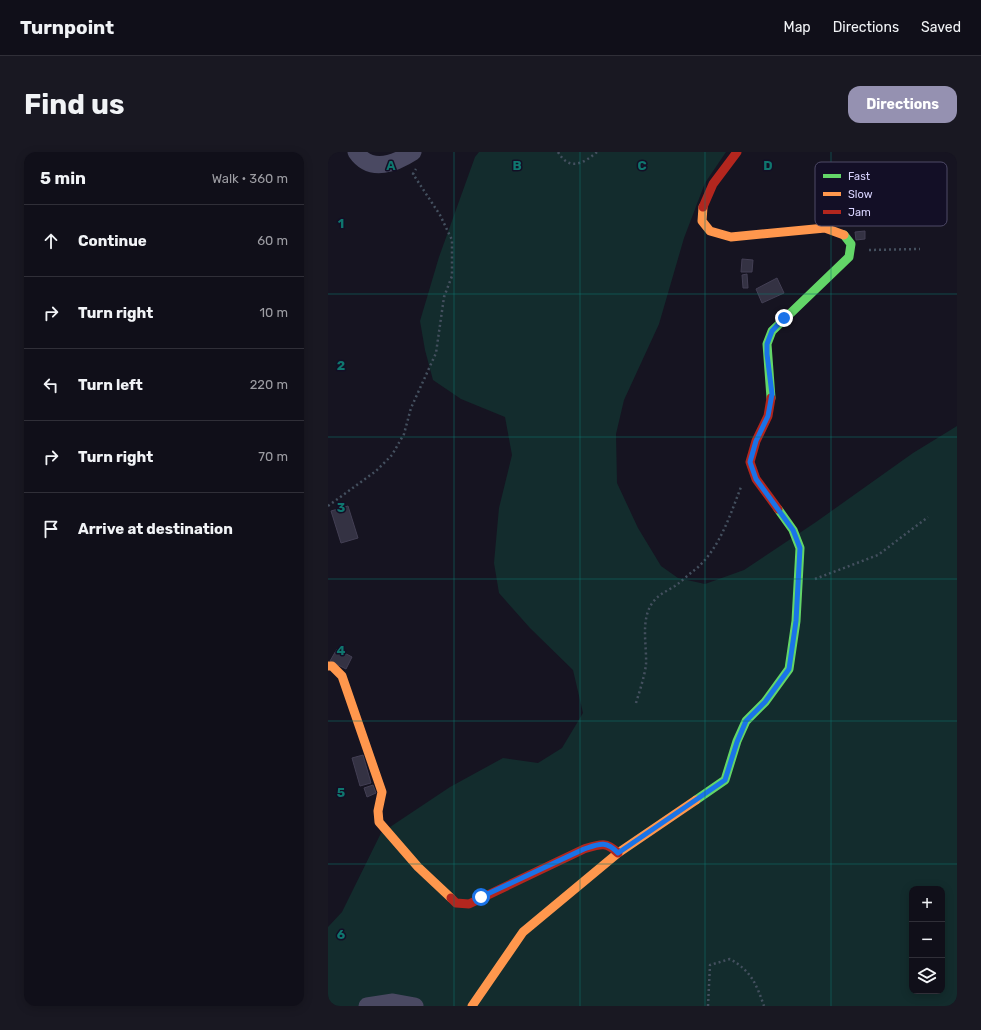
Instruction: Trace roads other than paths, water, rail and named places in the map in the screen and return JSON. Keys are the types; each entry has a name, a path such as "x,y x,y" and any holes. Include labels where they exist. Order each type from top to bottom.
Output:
{"street":[{"path":"356,152 369,163 382,166 417,158"},
{"path":"472,1006 523,932 618,853 725,780 737,742 746,721 765,702 789,669 796,621 800,548 793,530 756,479 750,462 756,441 768,416 772,394 767,354 769,337 784,318 849,257 852,250 848,238 840,231 825,228 731,237 710,231 702,221 702,206 724,166 737,152"},
{"path":"328,666 332,666 342,676 382,792 381,802 376,813 379,822 418,867 456,903 470,904 584,849 599,844 610,845 618,853"},
{"path":"367,1006 393,1002 415,1006"}]}
